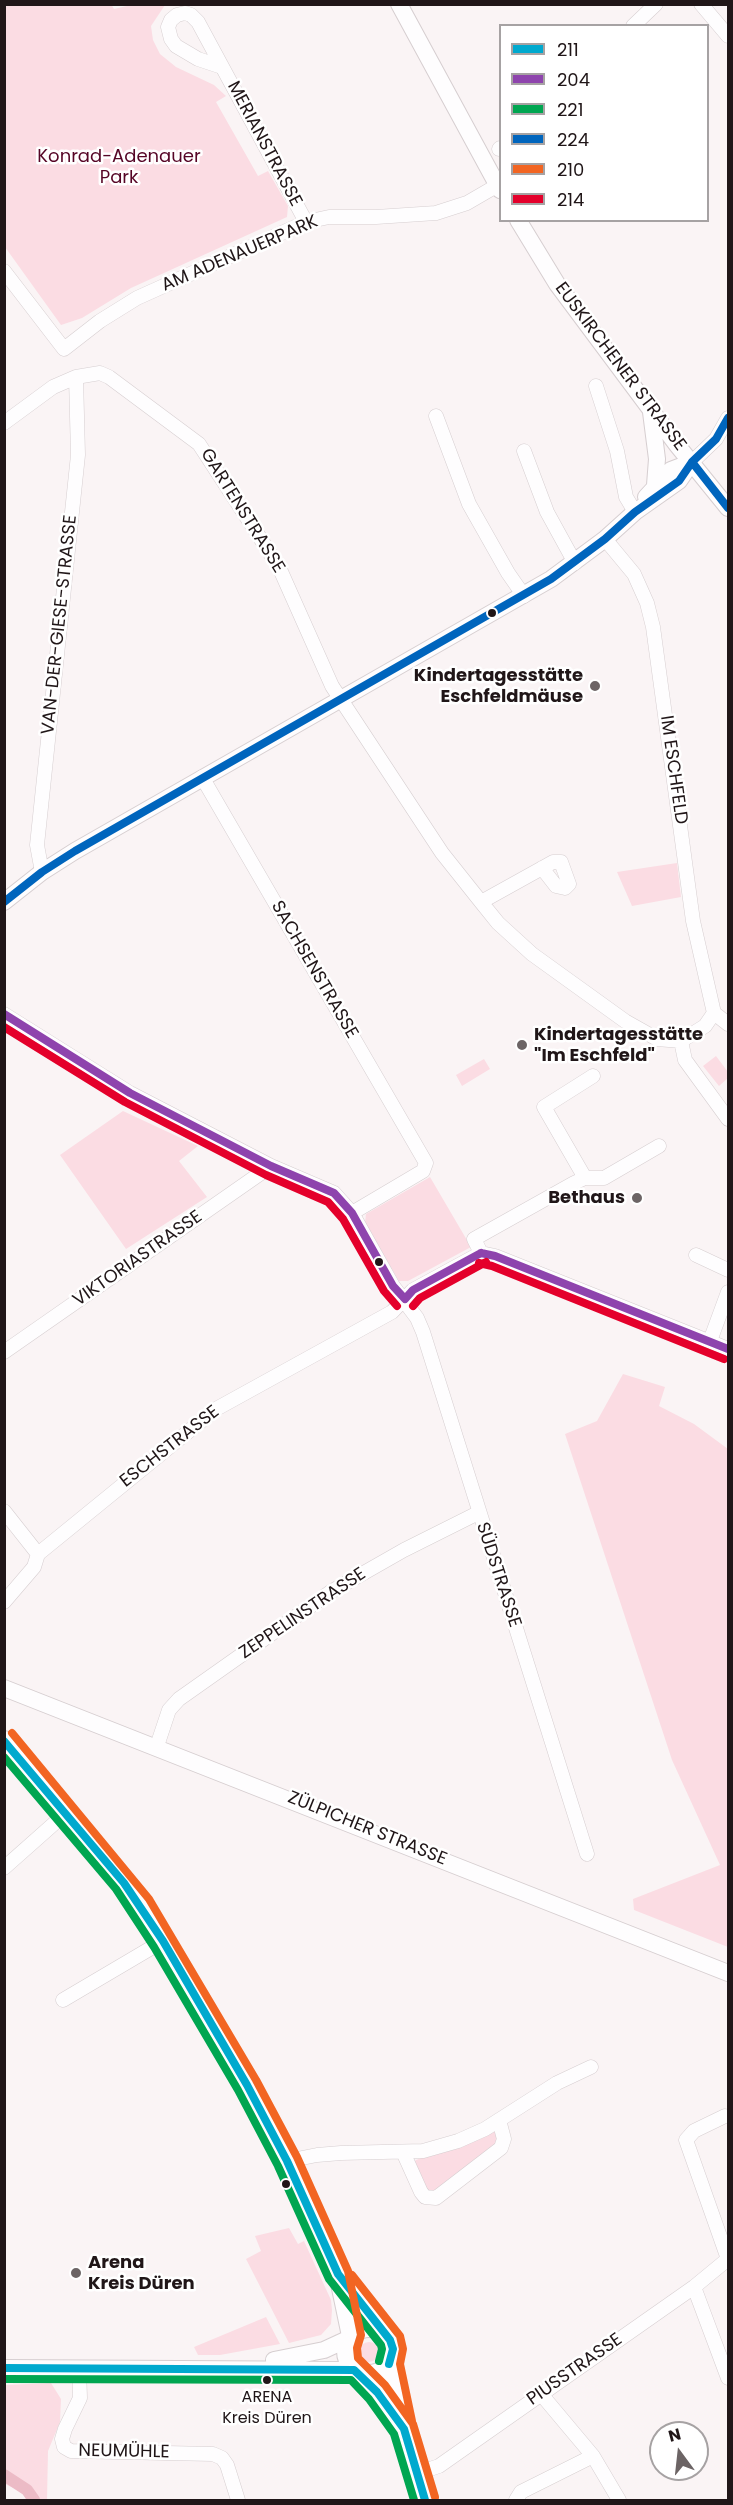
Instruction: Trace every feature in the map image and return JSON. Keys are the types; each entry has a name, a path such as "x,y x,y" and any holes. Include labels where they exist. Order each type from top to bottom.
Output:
{"main road":[{"path":"4,1740 124,1883 163,1941 248,2085 287,2161 338,2274 350,2337 345,2355 404,2429"},
{"path":"338,2274 390,2340 393,2349 389,2364 424,2500"},
{"path":"350,2337 358,2330 367,2328 384,2333"},
{"path":"357,2372 371,2375 381,2372 389,2364"}],"street":[{"path":"399,4 499,187"},
{"path":"635,24 656,4"},
{"path":"701,4 729,36"},
{"name":"MERIANSTRASSE","path":"222,68 306,222"},
{"name":"AM ADENAUERPARK","path":"4,271 64,349 100,321 137,298 306,222 329,217 436,213 467,203 499,187"},
{"name":"EUSKIRCHENER STRASSE","path":"519,222 557,284 729,508"},
{"name":"GARTENSTRASSE","path":"83,375 100,373 109,377 192,437 205,451 279,567 332,686 341,698"},
{"path":"4,423 43,393 83,375"},
{"name":"VAN-DER-GIESE-STRASSE","path":"42,872 37,845 78,455 83,375"},
{"path":"596,386 617,451 626,497 635,512"},
{"path":"650,408 657,459 655,485"},
{"path":"436,416 469,504 508,573 524,596"},
{"path":"4,902 42,872 202,777 524,596 575,563 635,512 679,481 692,462 716,439 727,423"},
{"path":"524,451 547,512 575,563"},
{"path":"635,512 655,485 671,470 692,462"},
{"name":"IM ESCHFELD","path":"605,539 634,574 647,603 653,627 693,921 714,1013"},
{"path":"341,698 442,853 498,923 532,954 625,1021 657,1039 681,1041 705,1026 714,1013 729,1024"},
{"name":"SACHSENSTRASSE","path":"202,777 426,1163 423,1172 352,1213"},
{"path":"481,902 542,868"},
{"name":"SÜDSTRASSE","path":"4,1014 106,1079 271,1166 334,1193 352,1213 393,1286 405,1299 423,1332 587,1854"},
{"path":"681,1041 685,1060 729,1119"},
{"path":"585,1178 544,1107 593,1076"},
{"path":"659,1146 604,1178 585,1178 474,1239 481,1253 495,1256 729,1348"},
{"name":"VIKTORIASTRASSE","path":"4,1352 271,1166"},
{"name":"ESCHSTRASSE","path":"38,1554 208,1414 392,1312 413,1290 481,1253"},
{"path":"696,1255 729,1270"},
{"path":"710,1341 729,1292"},
{"path":"4,1511 38,1554 34,1567 4,1602"},
{"name":"ZEPPELINSTRASSE","path":"157,1746 169,1710 179,1699 332,1591 404,1550 478,1513"},
{"name":"ZÜLPICHER STRASSE","path":"4,1688 157,1746 729,1974"},
{"path":"4,1868 66,1813"},
{"path":"63,2000 163,1941"},
{"path":"287,2161 325,2154 423,2151 458,2142 499,2120 539,2093 591,2067"},
{"name":"PIUSSTRASSE","path":"418,2474 439,2466 693,2287 728,2259 686,2140 694,2131 725,2116"},
{"path":"403,2152 421,2192 425,2196 436,2198 501,2148 504,2139 499,2120"},
{"path":"693,2287 729,2378"},
{"path":"213,2369 307,2355 336,2346 350,2337"},
{"path":"4,2368 357,2372"},
{"name":"NEUMÜHLE","path":"79,2368 80,2398 65,2429 62,2439 64,2447 71,2451 213,2454 227,2464 238,2500"},
{"path":"541,2394 593,2456 619,2500"},
{"path":"516,2500 520,2492 593,2456"}],"green space":[{"name":"Konrad-Adenauer Park","path":"111,4 114,9 131,5 165,5 151,26 153,40 160,54 176,67 214,85 226,96 216,102 258,176 268,171 288,206 287,217 131,288 82,318 61,325 5,247 5,5"},
{"path":"677,863 681,897 632,906 617,872"},
{"path":"716,1056 728,1072 728,1078 719,1086 703,1066"},
{"path":"484,1059 490,1069 462,1086 456,1075"},
{"path":"123,1111 198,1146 179,1161 207,1197 126,1249 60,1155"},
{"path":"430,1177 471,1247 408,1281 399,1281 365,1223 366,1214"},
{"path":"623,1374 665,1387 659,1406 694,1424 728,1449 728,1947 634,1910 633,1899 720,1865 672,1760 565,1434 597,1421"},
{"path":"494,2131 499,2136 497,2143 437,2191 427,2191 414,2162 416,2160"},
{"path":"289,2228 298,2244 304,2241 331,2300 332,2310 331,2324 321,2335 289,2343 246,2259 261,2251 255,2236"},
{"path":"266,2317 280,2344 220,2355 198,2355 194,2347"},
{"path":"365,2342 373,2342 379,2348 379,2356 373,2362 365,2362 359,2356 359,2348"},
{"path":"51,2383 61,2399 60,2422 48,2451 47,2500 33,2500 28,2495 5,2484 5,2385"}],"waterway":[{"path":"4,2475 27,2490 34,2500"}],"transit line":[{"name":"224","path":"4,902 42,872 75,851 551,579 605,539 635,512 679,481 692,462 716,439 728,418"},
{"name":"224","path":"692,462 728,508"},
{"name":"204","path":"4,1014 130,1093 271,1166 334,1193 352,1213 393,1286 405,1299"},
{"name":"214","path":"4,1027 125,1102 266,1175 328,1202 343,1219 384,1291 397,1306"},
{"name":"204","path":"481,1253 495,1256 728,1349"},
{"name":"204","path":"405,1299 413,1290 481,1253"},
{"name":"214","path":"413,1306 420,1298 486,1262"},
{"name":"214","path":"479,1263 492,1266 724,1359"},
{"name":"210","path":"12,1733 149,1899 256,2080 297,2157 348,2271 361,2335 357,2348 358,2358 385,2385 413,2424 435,2497"},
{"name":"211","path":"4,1741 124,1883 163,1941 247,2085 287,2161 338,2274 390,2340 393,2349 389,2364"},
{"name":"221","path":"4,1757 116,1889 154,1947 238,2090 278,2166 329,2279 381,2345 379,2361"},
{"name":"210","path":"352,2275 400,2336 403,2349 400,2364 412,2421"},
{"name":"211","path":"4,2368 354,2370 377,2392 404,2429 425,2500"},
{"name":"221","path":"4,2379 351,2380 369,2399 394,2434 414,2500"}],"place":[{"name":"Kindertagesstätte Eschfeldmäuse","path":"595,686"},
{"name":"Kindertagesstätte \"Im Eschfeld\"","path":"522,1045"},
{"name":"Bethaus","path":"637,1198"},
{"name":"Arena Kreis Düren","path":"76,2273"},
{"name":"ARENA Kreis Düren","path":"267,2380"}]}
